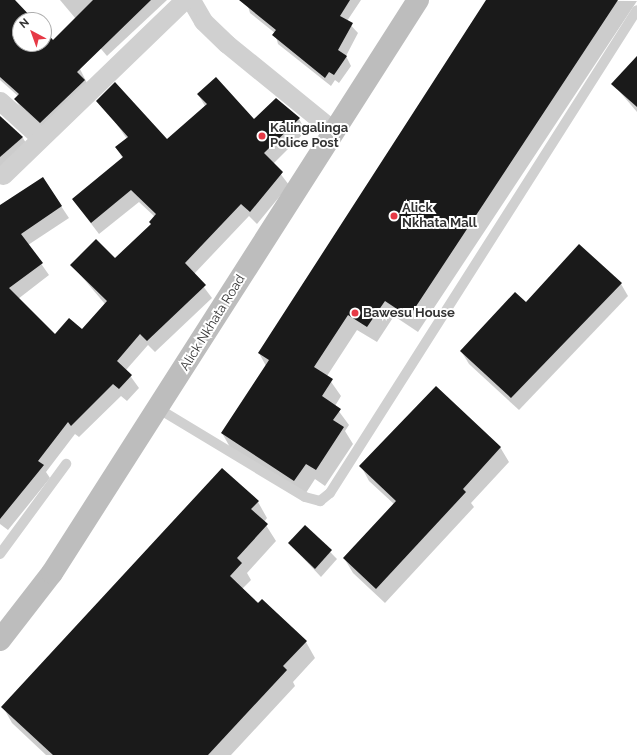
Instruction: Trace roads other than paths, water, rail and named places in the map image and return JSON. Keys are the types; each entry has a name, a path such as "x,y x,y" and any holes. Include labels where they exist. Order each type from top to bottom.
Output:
{"main road":[{"name":"Alick Nkhata Road","path":"0,640 52,573 160,409 418,0"}],"street":[{"path":"3,175 184,0"},
{"path":"192,0 203,21 227,44 334,131"},
{"path":"0,101 41,138"}],"lane":[{"path":"160,409 305,497 320,501 330,494 637,10"},
{"path":"0,554 66,464"}],"place":[{"name":"Kalingalinga Police Post","path":"262,136"},
{"name":"Alick Nkhata Mall","path":"394,216"},
{"name":"Bawesu House","path":"355,313"}]}
